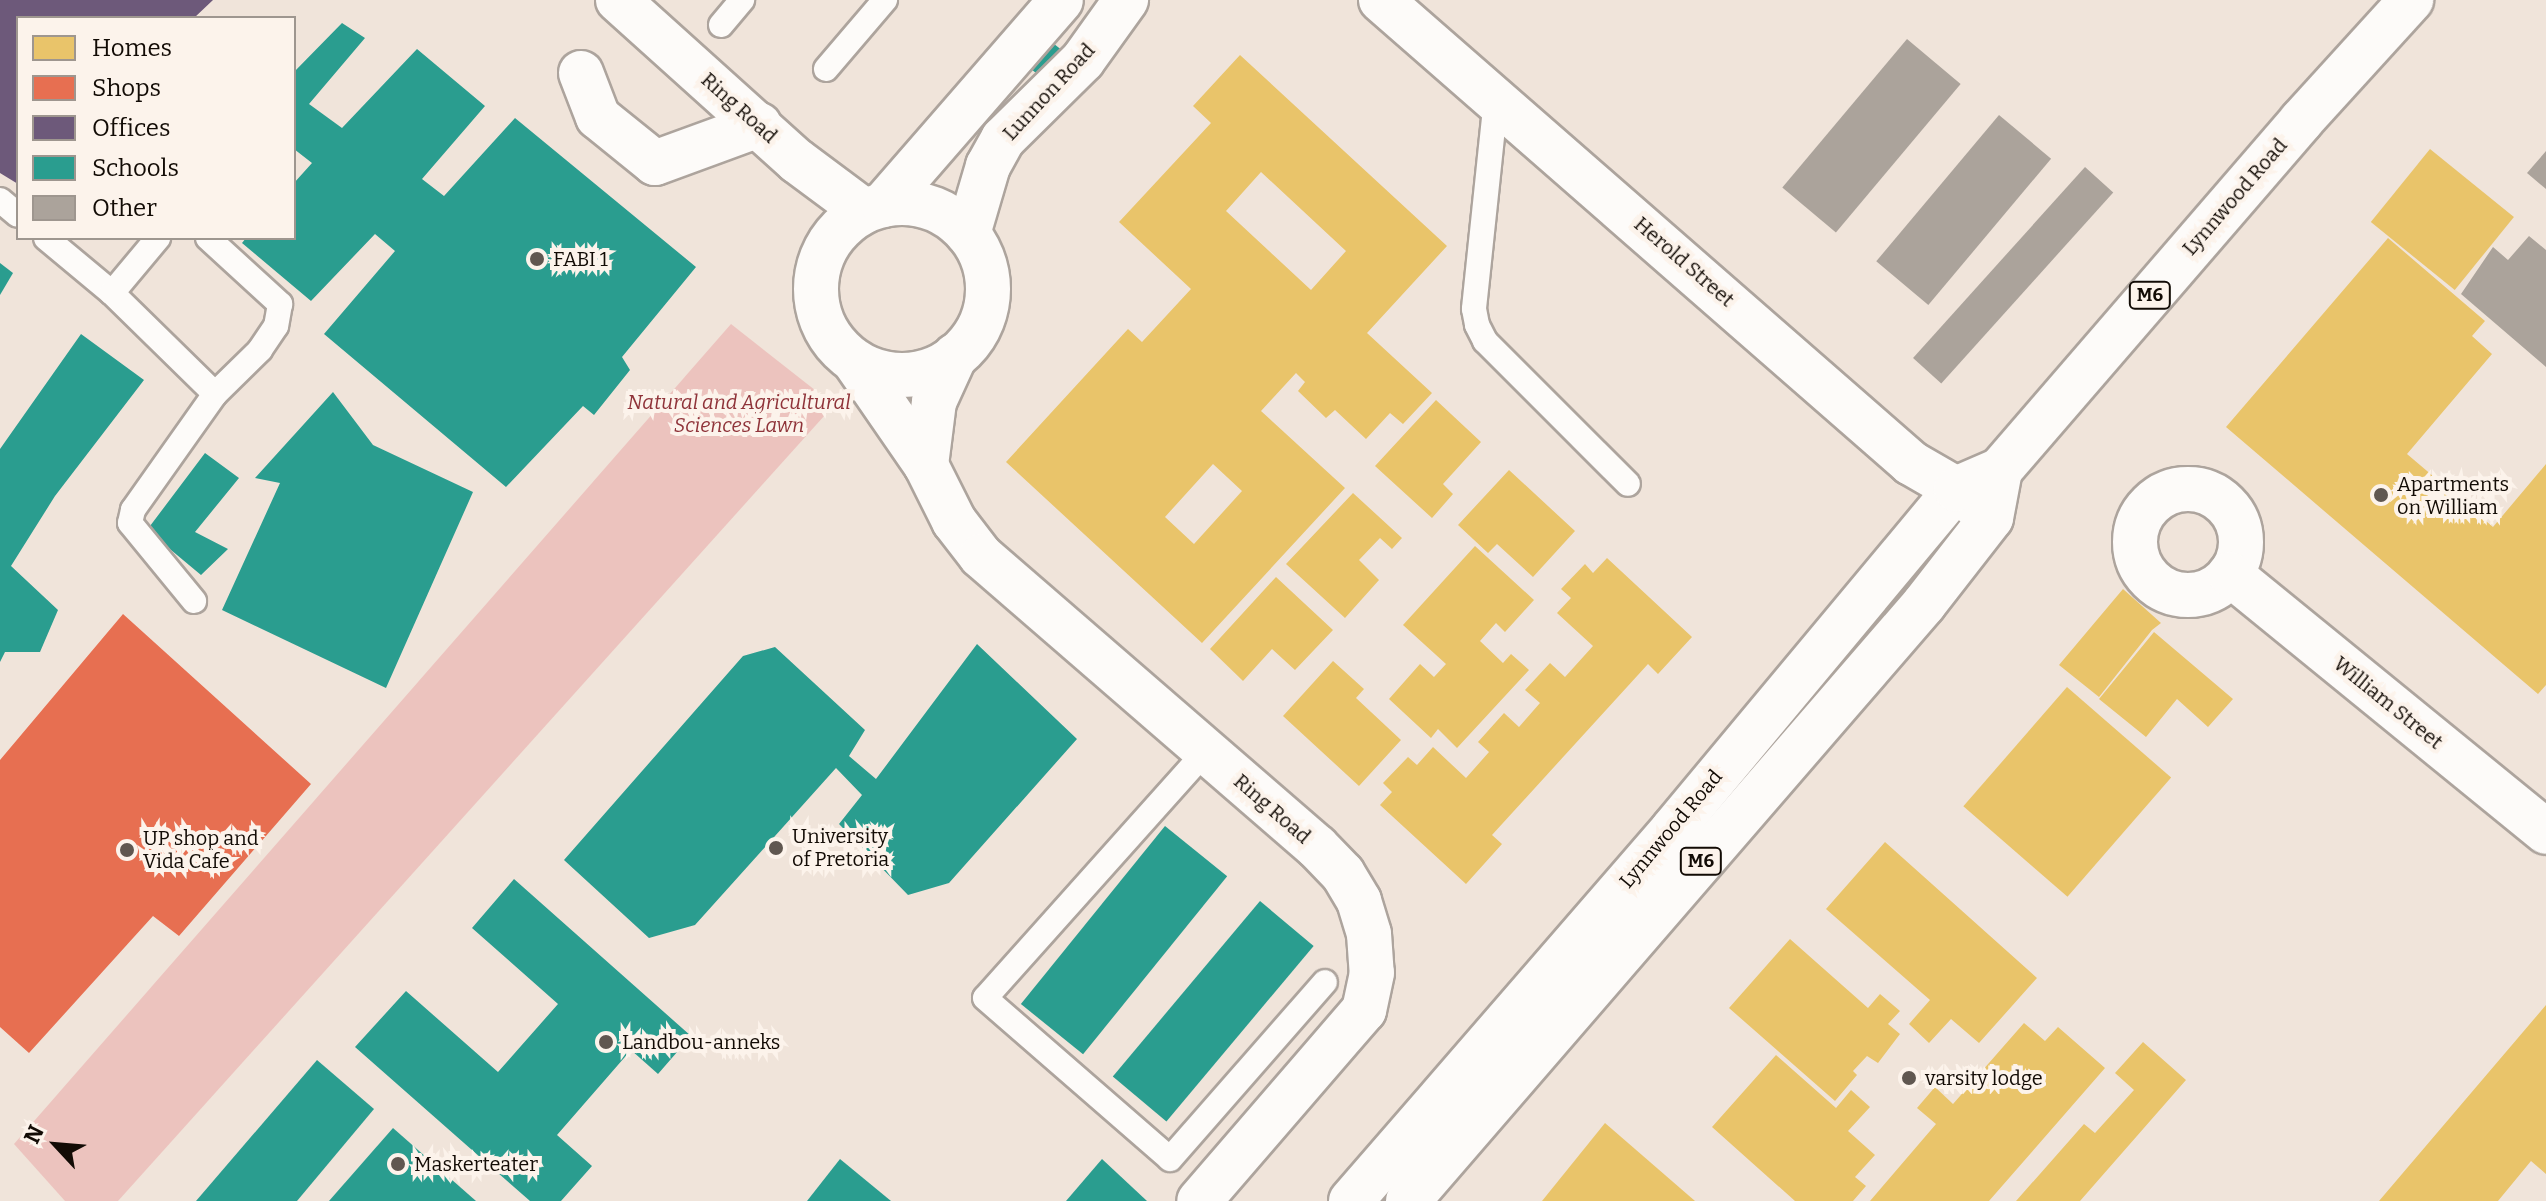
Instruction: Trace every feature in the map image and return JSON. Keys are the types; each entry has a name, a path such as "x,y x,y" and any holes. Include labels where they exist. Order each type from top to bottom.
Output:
{"street":[{"name":"Ring Road","path":"618,0 830,189 873,208"},
{"path":"955,356 940,366 906,375 888,374 855,362 831,338 817,307 817,273 827,245 843,226 873,208 1061,0"},
{"name":"Lunnon Road","path":"968,234 988,166 1003,139 1083,60 1126,0"},
{"name":"Herold Street","path":"1381,0 1911,463 1956,489 1991,518"},
{"name":"Lynnwood Road","path":"1351,1201 1673,829 1956,489 2000,470 2301,121 2411,0"},
{"path":"581,73 598,117 655,163 759,125"},
{"path":"873,208 907,202 930,207 951,218 968,234 984,264 987,298 977,330 955,356 934,402 926,465"},
{"name":"Ring Road","path":"855,362 926,465 954,521 981,556 1343,874 1359,901 1369,934 1372,973 1364,1010 1199,1201"},
{"name":"M6","path":"1408,1201 1924,604 1991,518 2000,470"},
{"name":"William Street","path":"2230,574 2546,832"}],"lane":[{"path":"721,25 742,0"},
{"path":"826,69 885,0"},
{"path":"1496,99 1474,309 1477,325 1485,341 1628,484"},
{"path":"0,200 16,213"},
{"path":"48,240 112,293 215,394"},
{"path":"112,293 156,240"},
{"path":"194,601 130,523 133,510 215,394 260,350 276,326 280,304 210,240"},
{"path":"1206,751 985,998 1170,1159 1325,982"}],"green space":[{"name":"Natural and Agricultural Sciences Lawn","path":"731,324 834,405 118,1201 65,1201 14,1144"}],"building: Homes":[{"path":"1240,55 1447,246 1367,333 1432,393 1403,424 1390,413 1366,439 1335,410 1326,418 1298,391 1305,382 1296,373 1261,411 1345,488 1202,643 1006,462 1128,329 1142,342 1191,289 1119,222 1211,123 1193,106","holes":["1261,172 1346,251 1311,290 1226,211","1213,464 1242,491 1194,544 1165,517"]},
{"path":"2430,149 2514,217 2455,290 2371,222"},
{"name":"Apartments on William","path":"2388,238 2485,321 2472,336 2492,354 2407,454 2493,527 2546,464 2546,685 2538,694 2226,427"},
{"path":"1436,400 1481,442 1443,484 1453,494 1432,518 1375,466"},
{"path":"1509,470 1575,531 1533,577 1497,544 1488,553 1458,525"},
{"path":"1353,493 1402,538 1392,549 1380,538 1359,560 1379,580 1345,618 1286,564"},
{"path":"1475,546 1534,600 1505,632 1496,623 1480,641 1503,663 1511,654 1529,670 1457,748 1438,729 1431,738 1389,699 1420,664 1434,677 1446,664 1403,625"},
{"path":"1607,558 1692,637 1658,674 1648,664 1492,835 1502,844 1466,884 1380,805 1392,792 1383,783 1408,757 1417,765 1433,747 1466,778 1489,752 1478,742 1504,713 1519,727 1540,703 1525,690 1550,663 1565,677 1593,646 1557,613 1571,598 1561,589 1585,564 1593,573"},
{"path":"1276,577 1333,630 1295,670 1272,649 1243,681 1210,649"},
{"path":"2123,589 2161,623 2152,630 2099,697 2059,665"},
{"path":"2154,632 2233,699 2208,727 2177,699 2146,737 2099,699"},
{"path":"1333,661 1364,689 1356,698 1401,740 1359,786 1283,716"},
{"path":"2067,687 2171,778 2067,897 1963,806"},
{"path":"1885,842 2037,978 1979,1043 1951,1019 1929,1043 1909,1024 1930,1000 1826,909"},
{"path":"1790,939 1868,1008 1880,994 1900,1011 1888,1024 1900,1034 1878,1063 1867,1056 1853,1071 1857,1075 1835,1101 1729,1008"},
{"path":"2546,1005 2546,1174 2531,1161 2498,1201 2379,1201"},
{"path":"2024,1023 2045,1041 2058,1027 2105,1068 1989,1201 1870,1201 1936,1124 1917,1108 1935,1087 1953,1104"},
{"path":"2143,1042 2186,1080 2080,1201 2016,1201 2084,1124 2095,1133 2134,1090 2115,1073"},
{"path":"1776,1055 1836,1108 1851,1090 1870,1107 1848,1131 1875,1155 1855,1177 1866,1186 1853,1201 1795,1201 1712,1127"},
{"path":"1605,1123 1695,1201 1542,1201"}],"building: Shops":[{"name":"UP shop and Vida Cafe","path":"123,614 311,784 179,936 153,916 29,1053 0,1027 0,760"}],"building: Offices":[{"path":"0,0 213,0 196,16 16,16 16,183 0,173"}],"building: Schools":[{"name":"FABI 1","path":"342,23 365,38 309,104 342,128 417,49 485,106 422,179 444,196 515,118 696,267 622,357 630,370 594,415 583,406 506,487 324,334 395,251 375,234 311,301 242,243 244,240 296,240 296,181 312,163 296,151 296,70"},
{"path":"1049,40 1067,54 1046,81 1028,67"},
{"path":"0,263 13,273 0,295"},
{"path":"81,334 144,380 55,496 11,566 58,610 40,652 5,652 0,662 0,449"},
{"path":"333,392 373,445 473,492 386,688 222,610 280,483 255,478"},
{"path":"205,453 239,478 195,532 228,549 201,575 147,530"},
{"path":"977,644 1077,739 949,883 908,895 839,824 862,795 836,768 695,925 649,938 564,860 743,656 775,647 865,730 849,756 876,779"},
{"path":"1165,826 1227,876 1083,1054 1021,1004"},
{"name":"Landbou-anneks","path":"514,879 691,1036 658,1074 631,1050 557,1135 592,1166 561,1201 530,1201 355,1047 406,991 498,1072 558,1004 472,928"},
{"path":"1260,901 1314,946 1166,1121 1113,1076"},
{"path":"317,1060 374,1109 297,1201 196,1201"},
{"name":"Maskerteater","path":"393,1128 476,1201 329,1201"},
{"path":"840,1159 891,1201 807,1201"},
{"path":"1102,1159 1147,1201 1066,1201"}],"building: Other":[{"path":"1907,39 1961,84 1836,233 1782,188"},
{"path":"1999,115 2051,159 1928,305 1876,261"},
{"path":"2546,151 2546,189 2527,173"},
{"path":"2085,167 2113,192 1941,383 1913,358"},
{"path":"2529,236 2546,250 2546,367 2461,294 2493,247 2508,260"}],"place":[{"name":"FABI 1","path":"537,259"},
{"name":"Apartments on William","path":"2381,495"},
{"name":"University of Pretoria","path":"776,848"},
{"name":"UP shop and Vida Cafe","path":"127,850"},
{"name":"Landbou-anneks","path":"606,1042"},
{"name":"varsity lodge","path":"1909,1078"},
{"name":"Maskerteater","path":"398,1164"}]}
